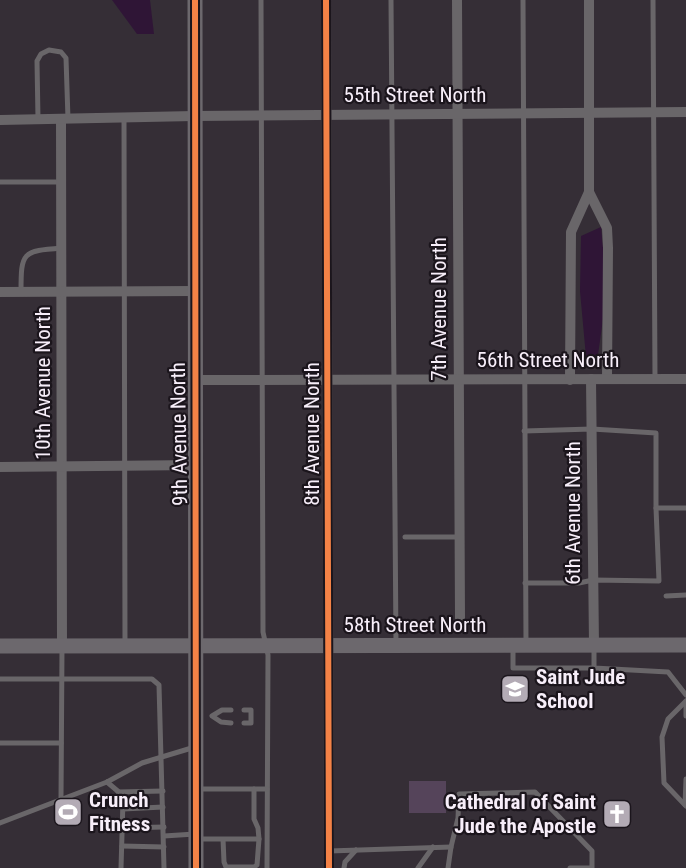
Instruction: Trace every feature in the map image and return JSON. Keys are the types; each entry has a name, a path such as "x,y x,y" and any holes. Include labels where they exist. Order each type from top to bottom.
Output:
{"street":[{"name":"9th Avenue North","path":"195,0 196,646 204,716 196,746 196,868"},
{"name":"8th Avenue North","path":"326,0 328,868"},
{"name":"7th Avenue North","path":"457,0 460,618"},
{"path":"570,380 571,232 589,192 589,0"},
{"name":"55th Street North","path":"0,120 261,115 686,112"},
{"name":"10th Avenue North","path":"62,646 64,119"},
{"path":"589,192 607,228 607,380"},
{"path":"0,292 195,291"},
{"name":"56th Street North","path":"195,380 459,380 524,386 591,379 686,379"},
{"name":"6th Avenue North","path":"591,379 594,645"},
{"path":"0,467 197,465"},
{"name":"58th Street North","path":"0,646 686,645"}],"lane":[{"path":"261,0 263,632 268,655 267,868"},
{"path":"391,0 396,646"},
{"path":"523,0 525,583 519,646 513,668 668,672 686,695"},
{"path":"653,0 655,379"},
{"path":"38,119 37,61 41,54 54,50 61,52 66,58 64,119"},
{"path":"124,117 125,646"},
{"path":"0,182 62,182"},
{"path":"21,292 21,263 26,256 35,250 62,248"},
{"path":"524,432 592,429 656,432 659,581 593,580 579,583 525,583"},
{"path":"656,508 686,508"},
{"path":"405,537 460,537"},
{"path":"666,596 686,596"},
{"path":"594,645 594,669"},
{"path":"61,800 62,646"},
{"path":"0,679 152,679 156,683 160,692 164,868"},
{"path":"686,701 686,716"},
{"path":"686,701 668,719 662,737 664,783 686,806"},
{"path":"204,716 222,710 231,710"},
{"path":"244,710 251,710 251,723 244,723"},
{"path":"204,716 231,723"},
{"path":"0,743 61,743"},
{"path":"0,823 107,782 142,763 196,746"},
{"path":"686,779 686,806"},
{"path":"107,782 123,800 121,868"},
{"path":"196,789 267,789"},
{"path":"223,839 223,856 226,867 247,868 257,865 259,839 254,819 254,789"},
{"path":"118,792 163,790"},
{"path":"448,868 458,818 459,794 535,792 592,851 592,868 570,868"},
{"path":"123,809 164,807"},
{"path":"122,828 164,827"},
{"path":"164,836 259,839"},
{"path":"122,846 164,847"},
{"path":"418,868 433,847"},
{"path":"328,850 451,847"},
{"path":"344,868 345,862 356,850"}],"shaded area":[{"path":"112,0 150,0 154,34 137,34"},
{"path":"601,227 603,319 598,355 586,357 580,291 581,236"},
{"path":"409,781 446,781 446,813 409,813"}],"cycle path":[{"path":"195,0 196,868"},
{"path":"326,0 329,868"}],"place":[{"name":"Saint Jude School","path":"515,689"},
{"name":"Crunch Fitness","path":"68,812"},
{"name":"Cathedral of Saint Jude the Apostle","path":"617,814"}]}
